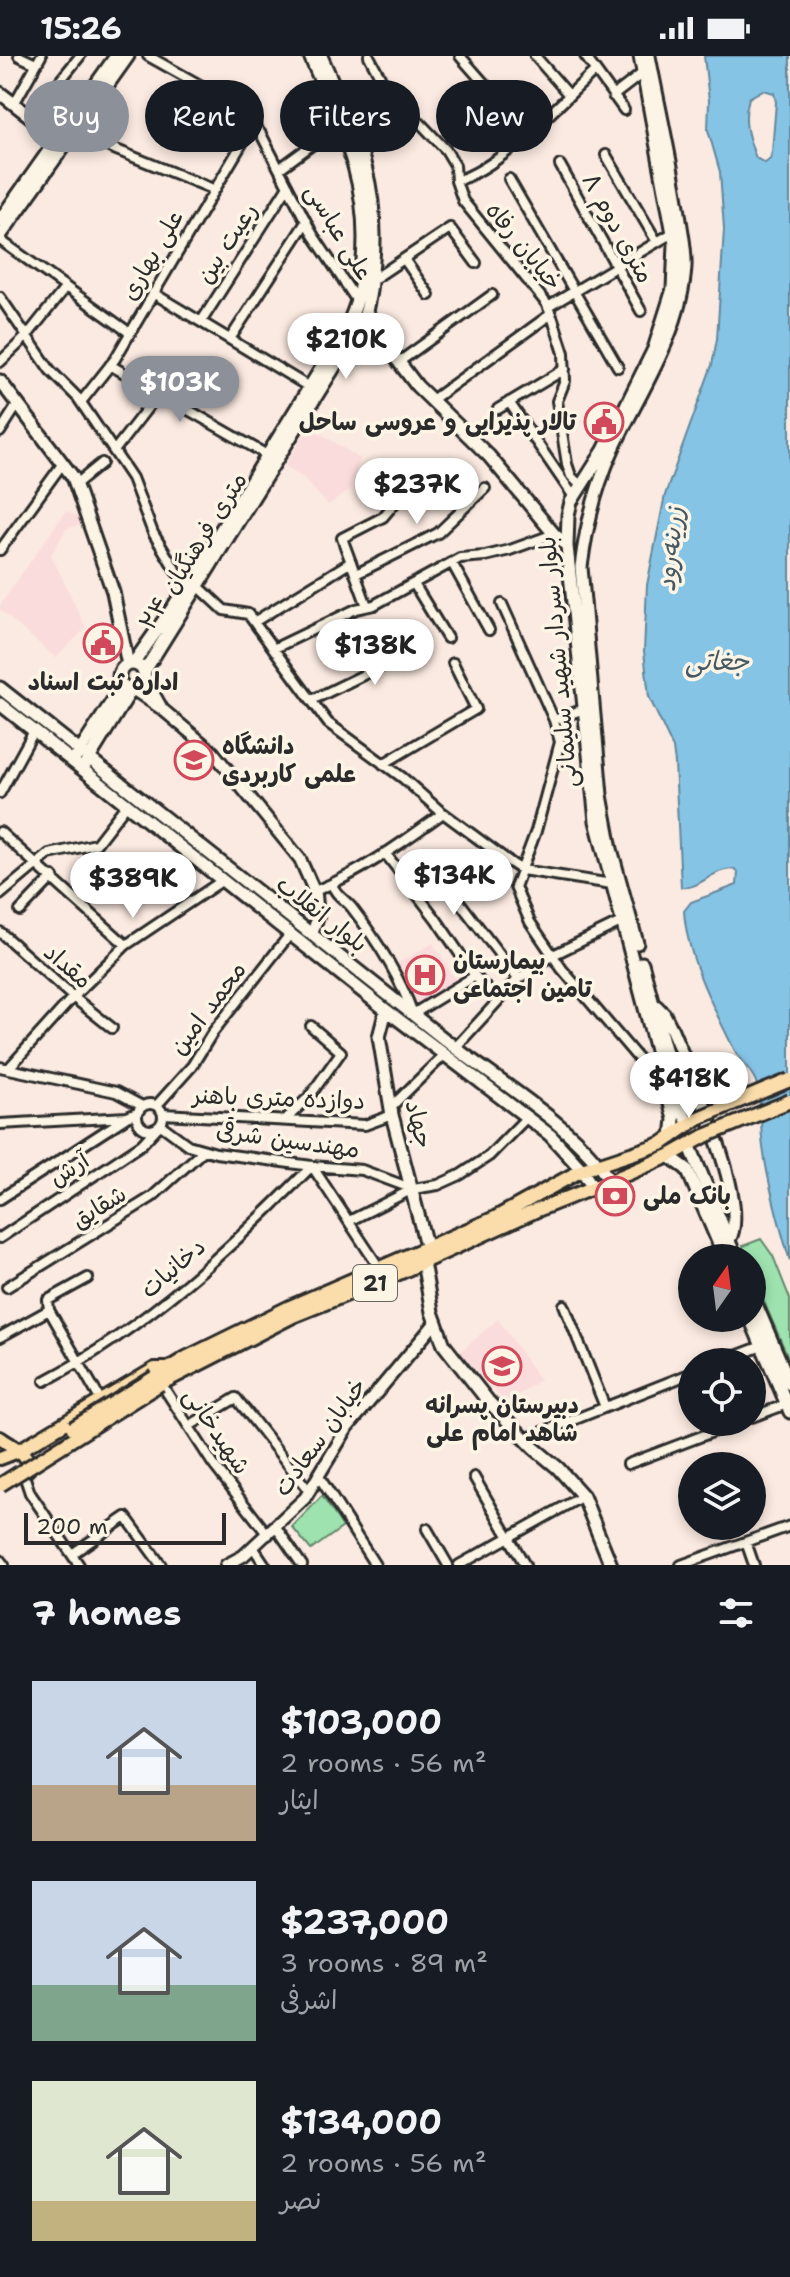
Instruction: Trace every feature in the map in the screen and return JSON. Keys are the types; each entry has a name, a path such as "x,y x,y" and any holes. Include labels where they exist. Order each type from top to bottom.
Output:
{"main road":[{"path":"100,80 116,56"},
{"path":"110,80 128,56"},
{"name":"۲۴ متری فرهنگیان","path":"310,56 322,80"},
{"name":"۲۴ متری فرهنگیان","path":"321,56 329,80"},
{"name":"بلوار سردار شهید سلیمانی","path":"640,56 674,232 676,267 673,289 654,349 604,450 574,497 568,515 567,546 596,821 666,1068 681,1109 693,1121"},
{"name":"بلوار سردار شهید سلیمانی","path":"649,56 676,195 685,267 666,342 613,450 597,493 581,567 601,795 611,849 653,1003 674,1119 672,1137"},
{"path":"0,93 24,113"},
{"path":"0,220 52,152"},
{"path":"0,238 54,152"},
{"name":"۲۴ متری فرهنگیان","path":"352,152 364,206 362,307"},
{"name":"۲۴ متری فرهنگیان","path":"130,664 143,653 191,586 314,390 362,307 371,281 374,206 368,170 359,152"},
{"path":"362,307 399,362 432,400 489,456 567,546"},
{"path":"0,381 63,463 75,485 113,592 130,664"},
{"name":"۲۴ متری فرهنگیان","path":"145,675 191,586 267,455 314,390"},
{"path":"580,485 580,493 585,498 597,493"},
{"path":"567,530 575,522 582,524 587,531"},
{"path":"82,760 129,688 142,685 145,675 140,666 130,664"},
{"path":"129,688 119,674 130,664"},
{"name":"بلوار انقلاب","path":"0,688 82,760 308,939 413,1014 450,1051 527,1117 555,1131 593,1188"},
{"name":"بلوار انقلاب","path":"0,704 34,731 82,760 127,804 291,933 308,939 386,1010 450,1051 599,1163 609,1181"},
{"path":"653,1003 664,1014 672,1030 724,1163 735,1221 724,1242"},
{"name":"جهاد","path":"386,1010 379,1037 392,1111 427,1249"},
{"name":"21","path":"0,1476 290,1307 427,1249 517,1206 582,1170 661,1144 693,1121 790,1080"},
{"name":"21","path":"0,1488 164,1379 293,1316 669,1156 705,1136 790,1101"},
{"path":"689,1144 724,1242"},
{"path":"669,1156 687,1169 724,1242"},
{"path":"423,1262 444,1345 473,1384 583,1496 613,1565"},
{"path":"766,1328 790,1384"},
{"path":"756,1332 788,1408"},
{"path":"0,1458 18,1451 155,1369 164,1379 0,1488"},
{"path":"0,1438 28,1458 26,1472"},
{"path":"37,1439 41,1452 51,1455"}],"street":[{"path":"14,104 38,60 19,56"},
{"path":"61,80 80,56"},
{"name":"علی عباسی","path":"148,56 191,80"},
{"path":"460,56 481,80"},
{"path":"535,56 569,95"},
{"path":"585,56 624,110"},
{"name":"خیابان رفاه","path":"371,57 382,80"},
{"path":"553,109 595,71"},
{"path":"613,96 644,72"},
{"name":"خیابان رفاه","path":"420,123 446,150 455,165 456,181 463,201 550,310 564,353 565,381 557,401 567,464 571,476 580,485"},
{"name":"علی عباسی","path":"264,144 306,222 362,307"},
{"path":"121,152 213,189"},
{"name":"علی بهاری","path":"81,402 130,333 236,152"},
{"path":"279,169 302,152"},
{"path":"456,181 476,175 503,152"},
{"path":"606,155 657,242"},
{"name":"۸ متری دوم","path":"560,165 641,311"},
{"path":"509,179 618,367"},
{"name":"رعیت بین","path":"201,322 288,186"},
{"path":"230,339 306,222"},
{"path":"371,281 450,228 476,263"},
{"path":"432,400 574,291 674,232"},
{"path":"0,238 130,333"},
{"path":"404,259 429,295"},
{"path":"0,362 26,337 66,287"},
{"path":"153,293 314,390"},
{"path":"399,362 492,295"},
{"path":"0,297 50,370 81,402 132,478 153,533 191,586 224,610 248,614 328,723 522,870 612,884"},
{"path":"110,365 267,455"},
{"path":"498,409 565,369"},
{"path":"114,451 159,393"},
{"path":"509,402 574,497"},
{"path":"0,432 18,404"},
{"path":"0,550 63,463"},
{"path":"75,485 102,463"},
{"path":"356,574 438,533 485,488"},
{"path":"367,606 342,538 383,517 405,491 417,503"},
{"path":"275,648 414,584 460,558 510,550 554,534"},
{"path":"254,622 351,562"},
{"path":"452,563 489,630"},
{"path":"414,584 447,638"},
{"path":"502,604 554,720 560,742 553,774 515,887 530,922 553,955 668,1094"},
{"path":"312,700 392,661 421,643"},
{"path":"383,764 476,709 453,663"},
{"path":"145,675 162,709"},
{"path":"129,688 162,709 213,752 300,859 315,891 318,916 308,939"},
{"path":"554,720 584,709"},
{"path":"0,793 34,731"},
{"path":"0,895 49,854 96,844 127,804"},
{"path":"315,891 385,853 443,813"},
{"path":"0,832 126,945"},
{"path":"385,853 435,917 475,976 498,1001"},
{"path":"439,875 518,979"},
{"path":"20,911 53,877"},
{"path":"4,1068 126,945 223,880"},
{"path":"332,884 333,890 351,906 396,976 413,1014 475,976"},
{"path":"392,1111 518,979 553,955 623,921"},
{"name":"مقداد","path":"0,932 112,1028"},
{"name":"محمد امین","path":"157,1105 192,1066 213,1032 291,933"},
{"path":"285,1120 309,1097 341,1052 311,1026"},
{"path":"0,1199 140,1110 149,1103 157,1105 163,1114 158,1127 141,1126 140,1110 116,1092 4,1068"},
{"name":"دوازده متری باهنر","path":"163,1114 365,1125 392,1111"},
{"path":"0,1124 127,1117"},
{"path":"349,1221 413,1189 438,1185 460,1175 489,1156 527,1117"},
{"name":"مهندسین شرقی","path":"158,1127 188,1145 204,1150 362,1170 413,1189"},
{"name":"آرش","path":"0,1238 142,1144 158,1127"},
{"name":"شقایق","path":"7,1287 152,1197 204,1150"},
{"path":"312,1166 380,1269"},
{"name":"دخانیات","path":"45,1381 79,1363 162,1306 270,1209 312,1166"},
{"path":"88,1278 48,1300 49,1310 101,1401"},
{"path":"564,1305 605,1407"},
{"path":"0,1337 49,1310"},
{"name":"خیابان سعادت","path":"226,1565 243,1556 272,1531 309,1491 348,1427 436,1322"},
{"path":"757,1348 762,1346"},
{"path":"525,1439 678,1378"},
{"name":"شهیدخانی","path":"164,1379 213,1464 302,1565"},
{"path":"189,1426 236,1398 309,1491"},
{"path":"766,1414 788,1408"},
{"path":"628,1464 702,1436"},
{"path":"26,1472 30,1493 79,1565"},
{"path":"318,1475 375,1565"},
{"path":"474,1477 525,1565"},
{"path":"459,1565 583,1496"},
{"path":"72,1554 126,1517 161,1565"},
{"path":"681,1565 699,1562 790,1526"},
{"path":"427,1529 448,1565"},
{"path":"746,1542 754,1565"},
{"path":"253,1547 265,1565"},
{"path":"0,1560 4,1565"}],"shaded area":[{"path":"307,430 315,430 360,459 350,490 328,505 304,478 285,466"},
{"path":"66,511 76,516 83,515 86,524 67,528 51,555 86,628 56,658 0,610 0,605"},
{"name":"بیمارستان تامین اجتماعی","path":"433,943 458,983 416,1009 393,966"},
{"name":"دبیرستان پسرانه شاهد امام علی","path":"498,1319 540,1380 506,1403 460,1352"}],"green space":[{"path":"761,1239 765,1244 748,1244"},
{"path":"766,1246 790,1299 790,1362 766,1306"},
{"path":"322,1496 343,1527 311,1550 292,1527"}],"water":[{"name":"جغاتی","path":"704,56 790,56 790,1261 768,1176 757,1085 734,1049 710,999 686,929 684,911 691,902 737,885 738,872 735,869 719,872 694,885 681,887 673,748 649,697 644,651 647,585 665,495 712,365 717,339 724,229 720,172 708,130 709,101","holes":["763,90 774,93 772,152 765,163 756,158 751,143 746,121 747,106 749,98"]}],"place":[{"name":"تالار پذیرایی و عروسی ساحل","path":"604,422"},
{"name":"اداره ثبت اسناد","path":"103,643"},
{"name":"دانشگاه علمی کاربردی","path":"194,760"},
{"name":"بیمارستان تامین اجتماعی","path":"425,975"},
{"name":"بانک ملی","path":"615,1196"},
{"name":"دبیرستان پسرانه شاهد امام علی","path":"502,1366"}],"water label":[{"name":"زرینه‌رود","path":"670,549"}]}
